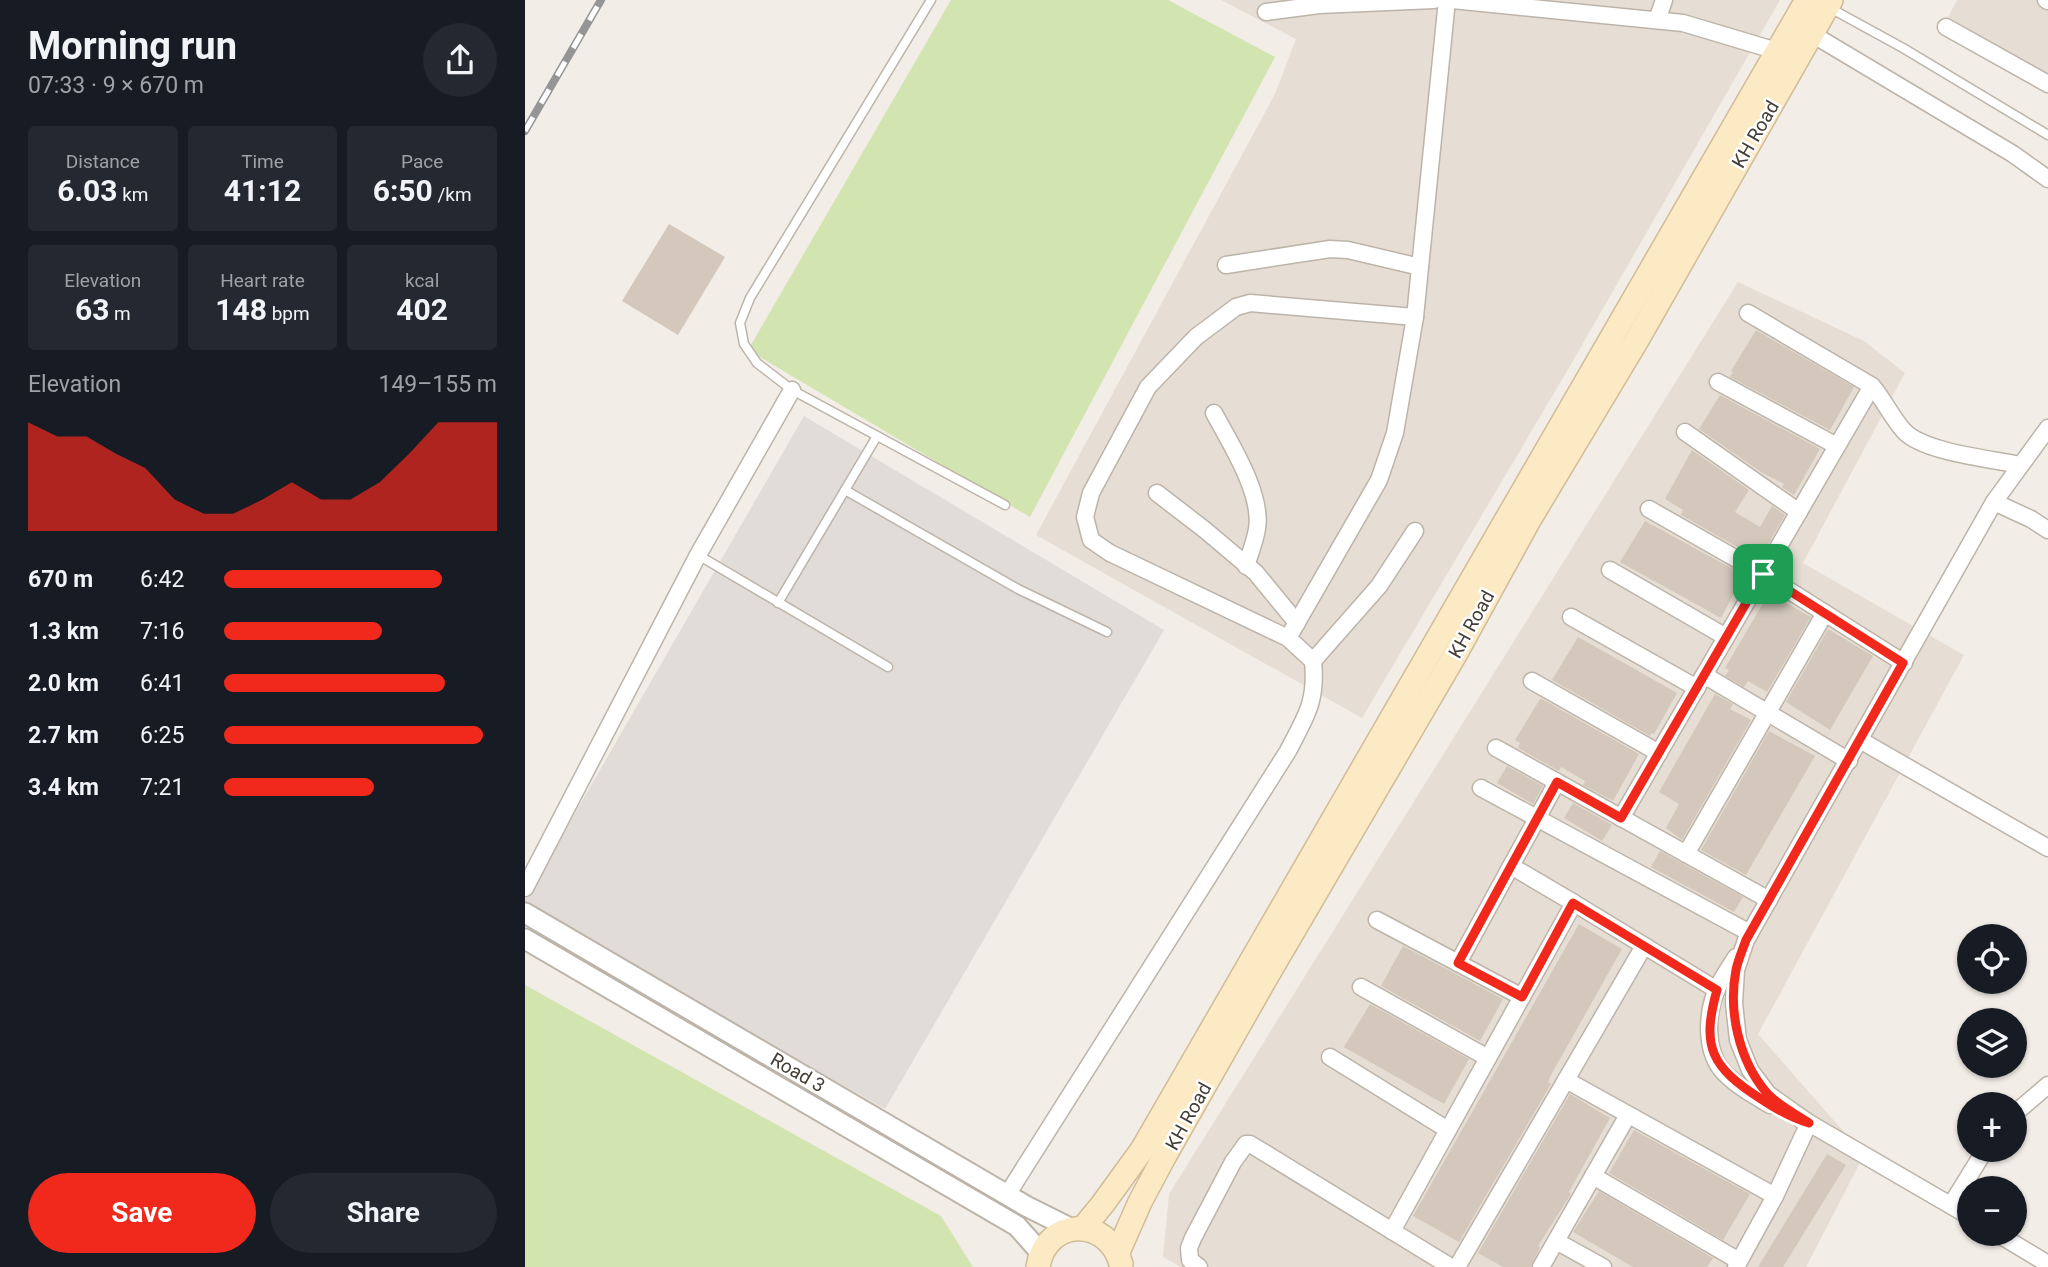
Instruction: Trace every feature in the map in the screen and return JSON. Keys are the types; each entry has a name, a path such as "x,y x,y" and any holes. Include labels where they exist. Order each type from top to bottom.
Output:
{"main road":[{"name":"KH Road","path":"1120,1260 1164,1157 1456,653 1529,520 1637,340 1803,29 1821,2"},
{"name":"KH Road","path":"1040,1260 1052,1238 1078,1228 1142,1150 1777,51 1803,29"},
{"path":"1078,1228 1104,1236 1120,1260"}],"street":[{"path":"1266,12 1319,2 1434,0"},
{"path":"1288,638 1378,480 1395,433 1415,317 1447,0"},
{"path":"1453,0 1597,7 1683,23 1777,51"},
{"path":"1657,20 1664,0"},
{"path":"1946,27 2048,84"},
{"path":"1803,29 2001,146 2048,179"},
{"path":"1226,265 1330,249 1348,250 1420,267"},
{"path":"1007,1195 1288,751 1312,703 1316,685 1314,661 1288,638 1109,553 1091,540 1086,517 1091,493 1148,387 1196,337 1236,307 1249,303 1415,317"},
{"path":"1748,313 1872,386 1905,433 1919,442 1935,448 2020,465"},
{"path":"1718,382 1837,446"},
{"path":"1621,818 1872,386"},
{"path":"525,888 698,555 792,390"},
{"path":"1214,413 1235,451 1255,498 1258,527 1247,566"},
{"path":"1809,1123 1774,1107 1742,1087 1722,1070 1709,1039 1710,1014 1717,990 1994,502 2048,428"},
{"path":"1685,432 1799,512"},
{"path":"1157,493 1256,573 1297,623"},
{"path":"1994,502 2048,530"},
{"path":"1649,509 1763,574 1903,663"},
{"path":"1314,661 1379,586 1415,531"},
{"path":"1610,570 1726,637"},
{"path":"1686,855 1825,613"},
{"path":"1571,617 1768,713 1849,761"},
{"path":"1532,681 1659,753"},
{"path":"1860,740 2047,844"},
{"path":"1496,748 1769,900"},
{"path":"1458,963 1557,782"},
{"path":"1481,788 1538,817 1748,936"},
{"path":"1511,866 1717,990"},
{"path":"1392,1231 1573,903"},
{"name":"Road 3","path":"525,913 1007,1195 1078,1228"},
{"path":"1377,920 1522,997"},
{"path":"1748,936 1736,970 1734,1003 1738,1040 1750,1070 1768,1094 1809,1123 1957,1209"},
{"name":"Road 3","path":"525,939 1017,1226 1040,1260"},
{"path":"1457,1267 1644,946"},
{"path":"1361,987 1488,1058"},
{"path":"1331,1056 1448,1130"},
{"path":"1566,1080 1775,1196"},
{"path":"2027,1103 2048,1085"},
{"path":"1541,1267 1629,1115"},
{"path":"1593,1176 1738,1264 1775,1196 1809,1123"},
{"path":"1199,1267 1190,1260 1189,1248 1233,1162 1246,1144 1451,1267"},
{"path":"1951,1205 1978,1162"},
{"path":"1556,1241 1603,1267"},
{"path":"2018,1246 2048,1264"}],"lane":[{"path":"931,0 750,298 740,323 744,344 757,363 792,390 1005,505"},
{"path":"1821,2 1914,54 2048,135"},
{"path":"778,603 877,436"},
{"path":"845,490 1019,589 1107,632"},
{"path":"698,555 888,667"}],"shaded area":[{"path":"1221,0 1780,0 1570,366 1362,718 1036,535 1275,94 1296,39"},
{"path":"1957,0 2048,0 2048,76 1948,17"},
{"path":"1738,282 1864,341 1905,373 1803,563 1964,655 1758,1034 1864,1155 1806,1267 1181,1267 1163,1257 1169,1194"},
{"path":"804,416 1164,630 885,1109 525,906 525,900"}],"green space":[{"path":"951,0 1168,0 1275,57 1030,517 748,350"},
{"path":"525,985 941,1216 973,1267 525,1267"}],"building":[{"path":"669,224 725,257 678,335 622,301"},
{"path":"1756,330 1854,387 1830,430 1730,377"},
{"path":"1720,395 1820,449 1794,495 1782,487 1784,484 1761,472 1699,429"},
{"path":"1692,450 1749,490 1735,512 1760,527 1772,506 1785,515 1760,558 1681,515 1683,510 1665,499"},
{"path":"1645,521 1744,575 1721,618 1620,562"},
{"path":"1769,593 1811,617 1767,692 1748,681 1744,687 1725,676 1729,670 1725,668"},
{"path":"1828,629 1873,656 1830,730 1786,702"},
{"path":"1578,637 1677,693 1654,734 1651,733 1650,736 1552,680"},
{"path":"1715,694 1733,704 1730,709 1751,720 1682,840 1666,828 1679,804 1659,792"},
{"path":"1540,699 1639,754 1613,801 1583,785 1585,781 1561,767 1559,771 1518,748 1520,743 1515,740"},
{"path":"1769,731 1815,756 1746,875 1701,850"},
{"path":"1507,766 1543,786 1533,804 1497,783"},
{"path":"1573,803 1612,825 1602,841 1564,818"},
{"path":"1660,851 1743,897 1734,912 1651,867"},
{"path":"1579,924 1622,949 1551,1075 1548,1082 1551,1084 1459,1242 1413,1216"},
{"path":"1403,946 1503,999 1480,1041 1381,986"},
{"path":"1370,1004 1469,1059 1444,1104 1344,1047"},
{"path":"1570,1094 1610,1118 1569,1192 1571,1194 1538,1246 1540,1247 1531,1267 1503,1267 1478,1253"},
{"path":"1634,1130 1750,1194 1723,1240 1609,1173"},
{"path":"1827,1154 1846,1165 1783,1267 1758,1267"},
{"path":"1599,1191 1713,1258 1707,1267 1633,1267 1573,1232"}],"railway":[{"path":"525,131 601,0"}],"route":[{"path":"1763,574 1903,663 1746,940 1736,970 1734,1003 1738,1040 1750,1070 1768,1094 1809,1123 1774,1107 1742,1087 1722,1070 1709,1039 1710,1014 1717,990 1573,903 1522,997 1458,963 1557,782 1621,818 1763,574"}]}
